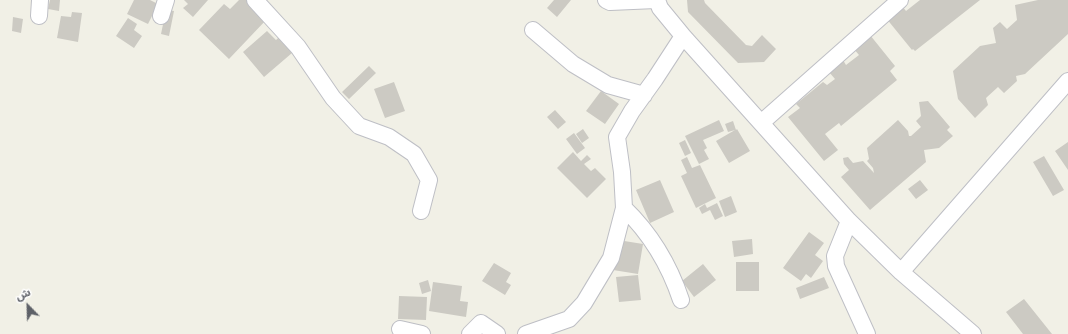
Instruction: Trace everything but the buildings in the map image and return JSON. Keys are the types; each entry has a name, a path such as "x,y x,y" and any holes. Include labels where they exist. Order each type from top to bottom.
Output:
{"street":[{"path":"39,16 40,0"},
{"path":"161,16 166,0"},
{"path":"255,0 298,47 333,98 359,126 389,137 414,154 429,180 421,211"},
{"path":"606,0 610,2 656,0 660,8 683,36 849,221 901,272 973,334"},
{"path":"761,123 900,0"},
{"path":"533,30 573,64 602,81 644,95"},
{"path":"526,334 569,319 584,303 612,258 624,208 622,172 617,137 683,36"},
{"path":"901,272 1068,81"},
{"path":"624,208 642,225 671,272 681,300"},
{"path":"849,221 835,256 836,266 867,334"},
{"path":"470,334 481,323 497,334"},
{"path":"400,329 422,334"}]}
